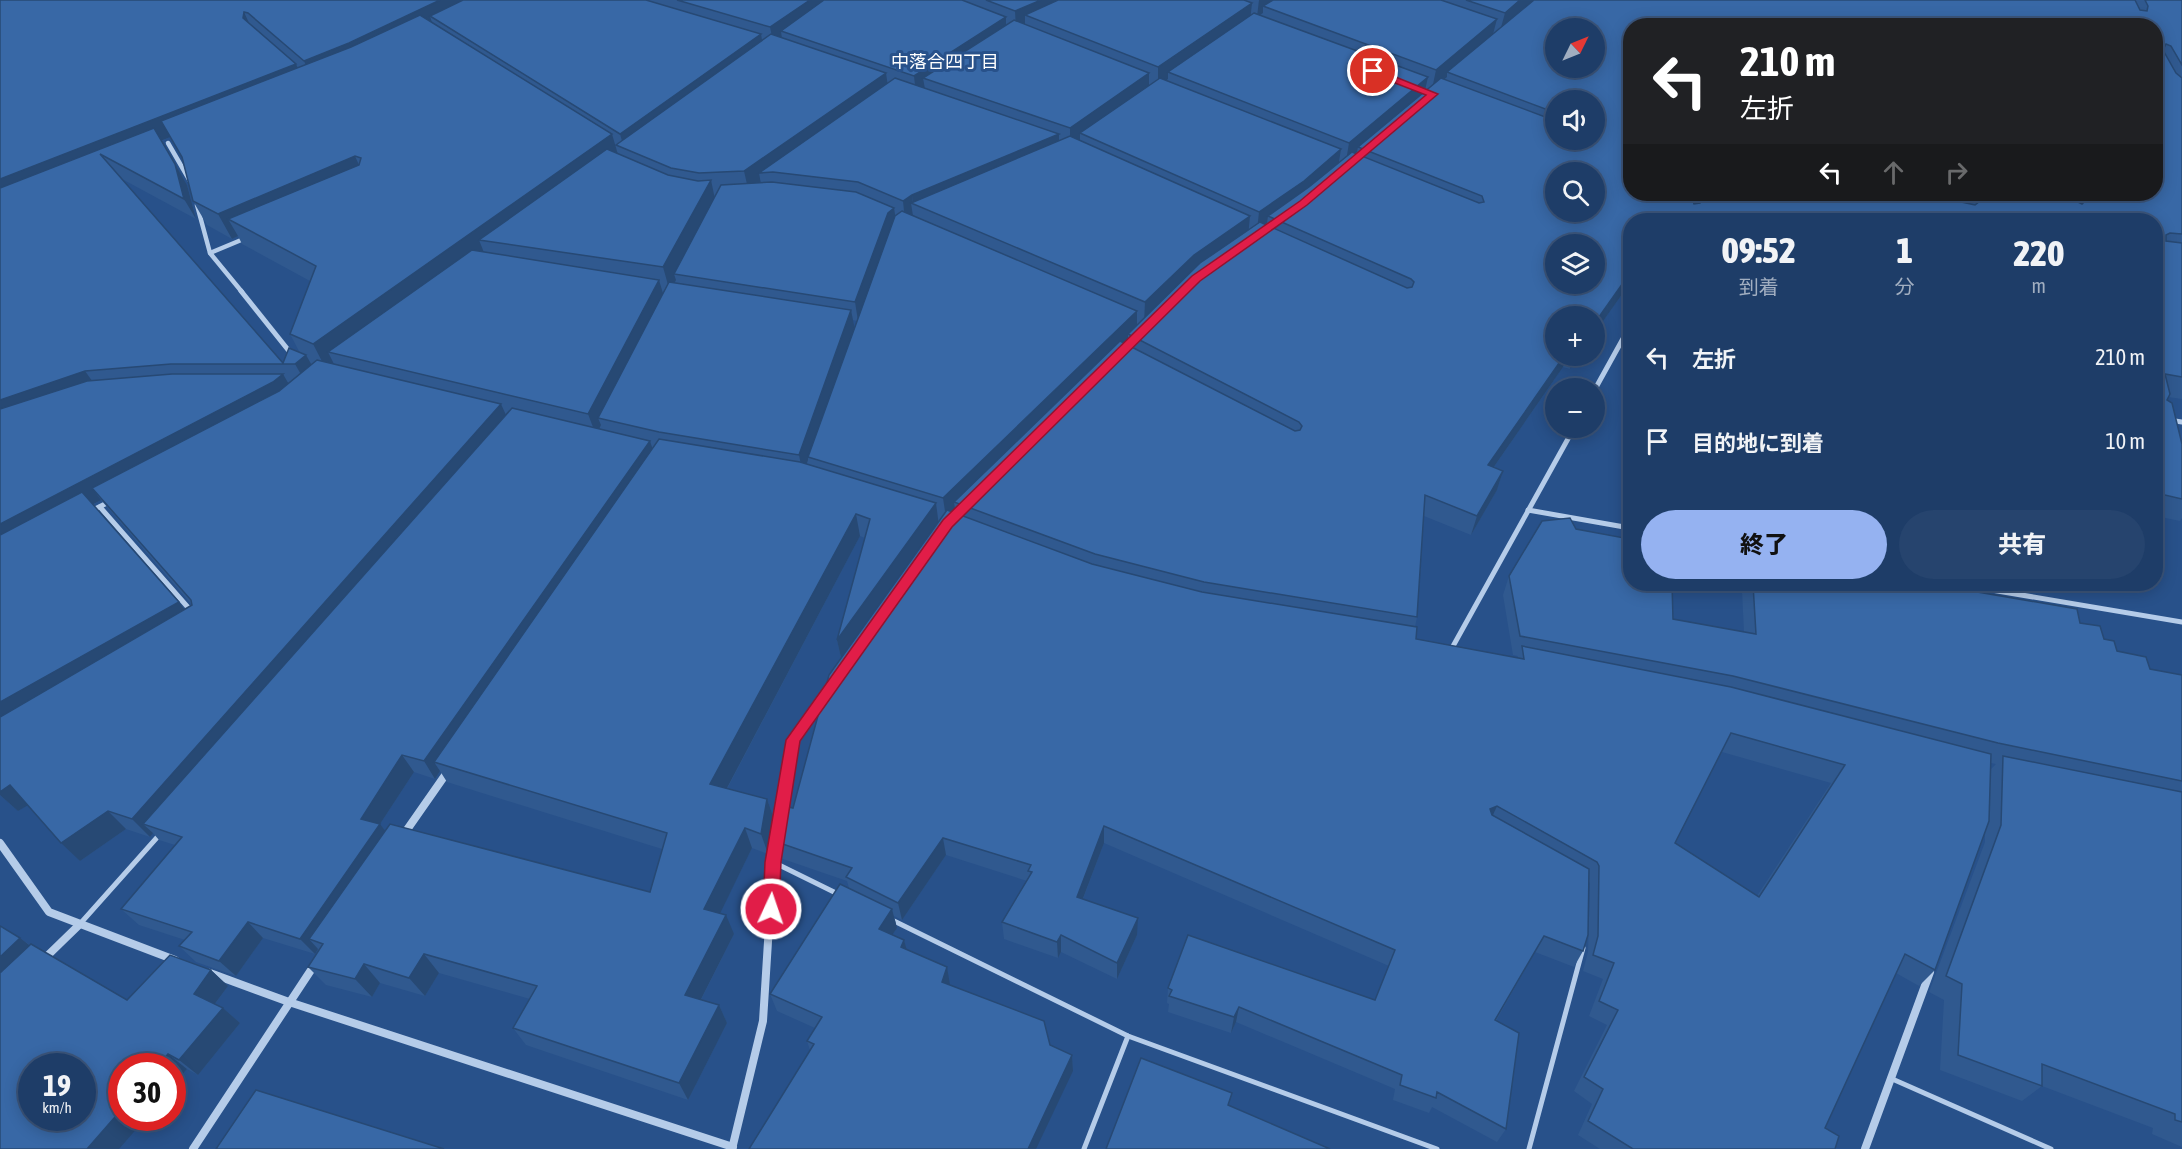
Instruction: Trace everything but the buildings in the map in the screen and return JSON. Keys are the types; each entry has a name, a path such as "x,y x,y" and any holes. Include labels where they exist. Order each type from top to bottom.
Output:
{"street":[{"path":"157,147 179,138"},
{"path":"168,142 191,183"},
{"path":"194,193 210,253 298,362"},
{"path":"210,253 254,234"},
{"path":"1602,378 1623,344"},
{"path":"2163,419 2182,422"},
{"path":"1452,648 1568,438"},
{"path":"80,517 120,496"},
{"path":"99,507 194,614"},
{"path":"1528,510 1623,527"},
{"path":"1998,591 2182,622"},
{"path":"1441,646 1464,650"},
{"path":"781,818 793,740 833,683"},
{"path":"396,846 449,768"},
{"path":"200,969 289,1002 733,1148 763,1021 773,862 779,829"},
{"path":"0,843 49,912 189,965"},
{"path":"39,963 79,925"},
{"path":"193,1149 322,953"},
{"path":"1864,1149 1935,959"}],"lane":[{"path":"79,925 162,831"},
{"path":"773,862 849,899"},
{"path":"881,915 1128,1036 1437,1149"},
{"path":"1529,1149 1583,952 1584,940"},
{"path":"1084,1149 1128,1036"},
{"path":"1890,1078 2051,1149"}],"district":[{"name":"中落合四丁目","path":"945,62"}],"route":[{"path":"771,909 773,862 793,740 947,524 1196,279 1304,203 1433,94 1373,71"}]}
